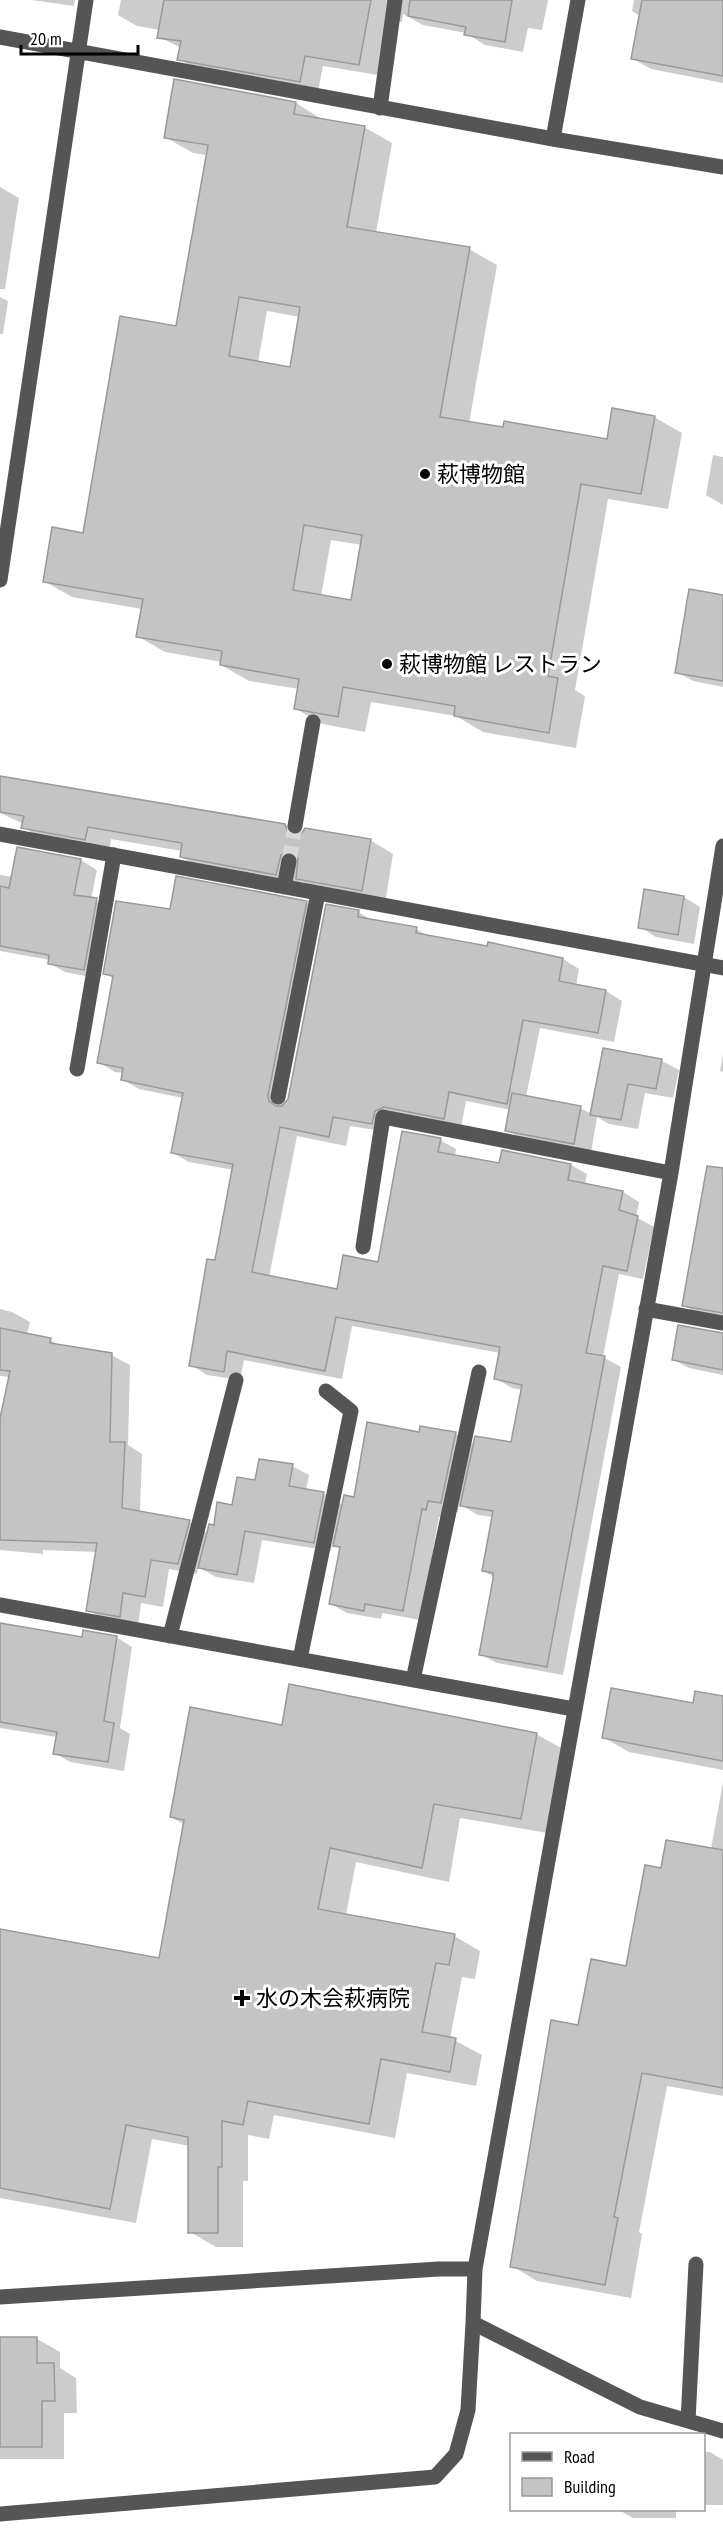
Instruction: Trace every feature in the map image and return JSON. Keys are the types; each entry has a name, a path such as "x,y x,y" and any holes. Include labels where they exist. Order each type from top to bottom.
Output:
{"street":[{"path":"0,580 86,0"},
{"path":"380,108 395,0"},
{"path":"553,140 578,0"},
{"path":"0,37 553,140 723,167"},
{"path":"295,826 313,722"},
{"path":"0,834 723,968"},
{"path":"0,2514 435,2477 456,2454 468,2410 476,2269 671,1173 723,846"},
{"path":"77,1069 114,855"},
{"path":"284,887 289,861"},
{"path":"278,1097 318,893"},
{"path":"363,1247 383,1117 671,1173"},
{"path":"646,1309 723,1323"},
{"path":"413,1680 479,1372"},
{"path":"170,1636 236,1380"},
{"path":"300,1659 351,1411 326,1391"},
{"path":"0,1605 574,1709"},
{"path":"688,2421 696,2264"},
{"path":"0,2298 439,2269 476,2269"},
{"path":"473,2323 640,2406 723,2431"}],"building":[{"path":"164,0 371,0 359,65 305,56 300,82 177,60 181,41 157,38"},
{"path":"410,0 512,0 505,42 464,35 466,27 408,16"},
{"path":"642,0 723,0 723,76 631,59"},
{"name":"萩博物館","path":"174,79 296,102 294,114 365,126 347,227 470,247 440,417 503,427 504,421 607,439 612,408 655,416 641,494 581,484 548,676 558,678 549,733 454,716 455,706 343,687 338,717 294,709 299,679 220,665 222,651 136,637 143,599 43,582 52,527 83,533 120,316 176,326 208,145 164,138","holes":["239,297 300,307 290,367 229,356","304,525 362,535 351,600 293,590"]},
{"path":"689,589 723,595 723,681 675,673"},
{"path":"0,776 285,824 288,833 294,836 302,833 305,828 371,839 362,891 296,879 298,858 290,851 281,855 276,875 180,857 182,843 88,827 85,840 21,828 24,816 0,812"},
{"path":"17,847 81,859 74,895 97,898 84,970 48,964 49,955 0,946 0,886 9,888"},
{"path":"176,876 307,901 268,1095 269,1101 276,1106 282,1106 288,1099 326,904 359,910 358,917 417,927 416,933 487,946 488,942 563,958 559,981 606,990 598,1033 523,1020 507,1104 449,1092 444,1119 384,1107 375,1111 372,1124 333,1117 329,1137 280,1127 252,1272 337,1289 343,1255 378,1262 402,1131 441,1138 438,1152 499,1163 502,1150 571,1164 568,1180 623,1191 619,1210 638,1216 627,1271 603,1266 586,1353 605,1356 547,1667 479,1655 493,1579 493,1573 482,1571 493,1511 460,1506 475,1436 511,1442 522,1385 494,1379 500,1347 336,1317 325,1371 227,1351 224,1372 189,1366 207,1259 215,1260 233,1164 171,1153 183,1093 121,1080 123,1068 97,1063 113,976 103,974 116,901 170,909"},
{"path":"644,889 684,896 678,935 638,928"},
{"path":"603,1048 662,1059 656,1089 628,1084 621,1120 590,1115"},
{"path":"512,1093 581,1106 574,1144 505,1131"},
{"path":"707,1166 723,1168 723,1313 682,1306"},
{"path":"678,1325 723,1333 723,1370 672,1360"},
{"path":"0,1328 51,1338 50,1343 112,1353 110,1442 125,1442 122,1508 190,1520 178,1564 151,1560 145,1597 123,1593 120,1617 86,1611 97,1543 0,1540 0,1418 10,1371 0,1370"},
{"path":"367,1422 419,1432 420,1426 456,1432 441,1503 428,1501 426,1510 422,1509 403,1611 365,1604 364,1611 329,1604 340,1547 333,1546 344,1495 354,1497"},
{"path":"259,1459 293,1464 289,1486 324,1492 314,1543 245,1531 237,1575 198,1568 209,1524 214,1525 217,1502 232,1505 237,1477 255,1480"},
{"path":"0,1623 82,1637 83,1630 117,1636 104,1721 114,1723 108,1762 53,1754 57,1732 0,1722"},
{"path":"289,1684 537,1733 521,1819 434,1804 422,1868 330,1848 318,1909 455,1934 449,1965 436,1963 422,2032 456,2038 450,2072 381,2059 369,2124 248,2101 243,2125 222,2121 222,2167 218,2167 218,2233 188,2233 188,2137 126,2125 110,2209 0,2188 0,1929 159,1958 184,1820 170,1817 190,1707 282,1725"},
{"path":"611,1688 693,1703 695,1691 723,1696 723,1761 602,1738"},
{"path":"666,1840 723,1850 723,2088 642,2073 614,2217 618,2218 605,2285 510,2267 551,2020 578,2025 591,1959 626,1966 645,1865 661,1868"},
{"path":"0,2337 37,2337 37,2363 54,2363 55,2401 42,2401 42,2447 0,2447"}],"tunnel":[{"path":"289,861 295,826"}],"place":[{"name":"萩博物館","path":"425,474"},
{"name":"萩博物館 レストラン","path":"387,664"},
{"name":"水の木会萩病院","path":"242,1998"}]}
